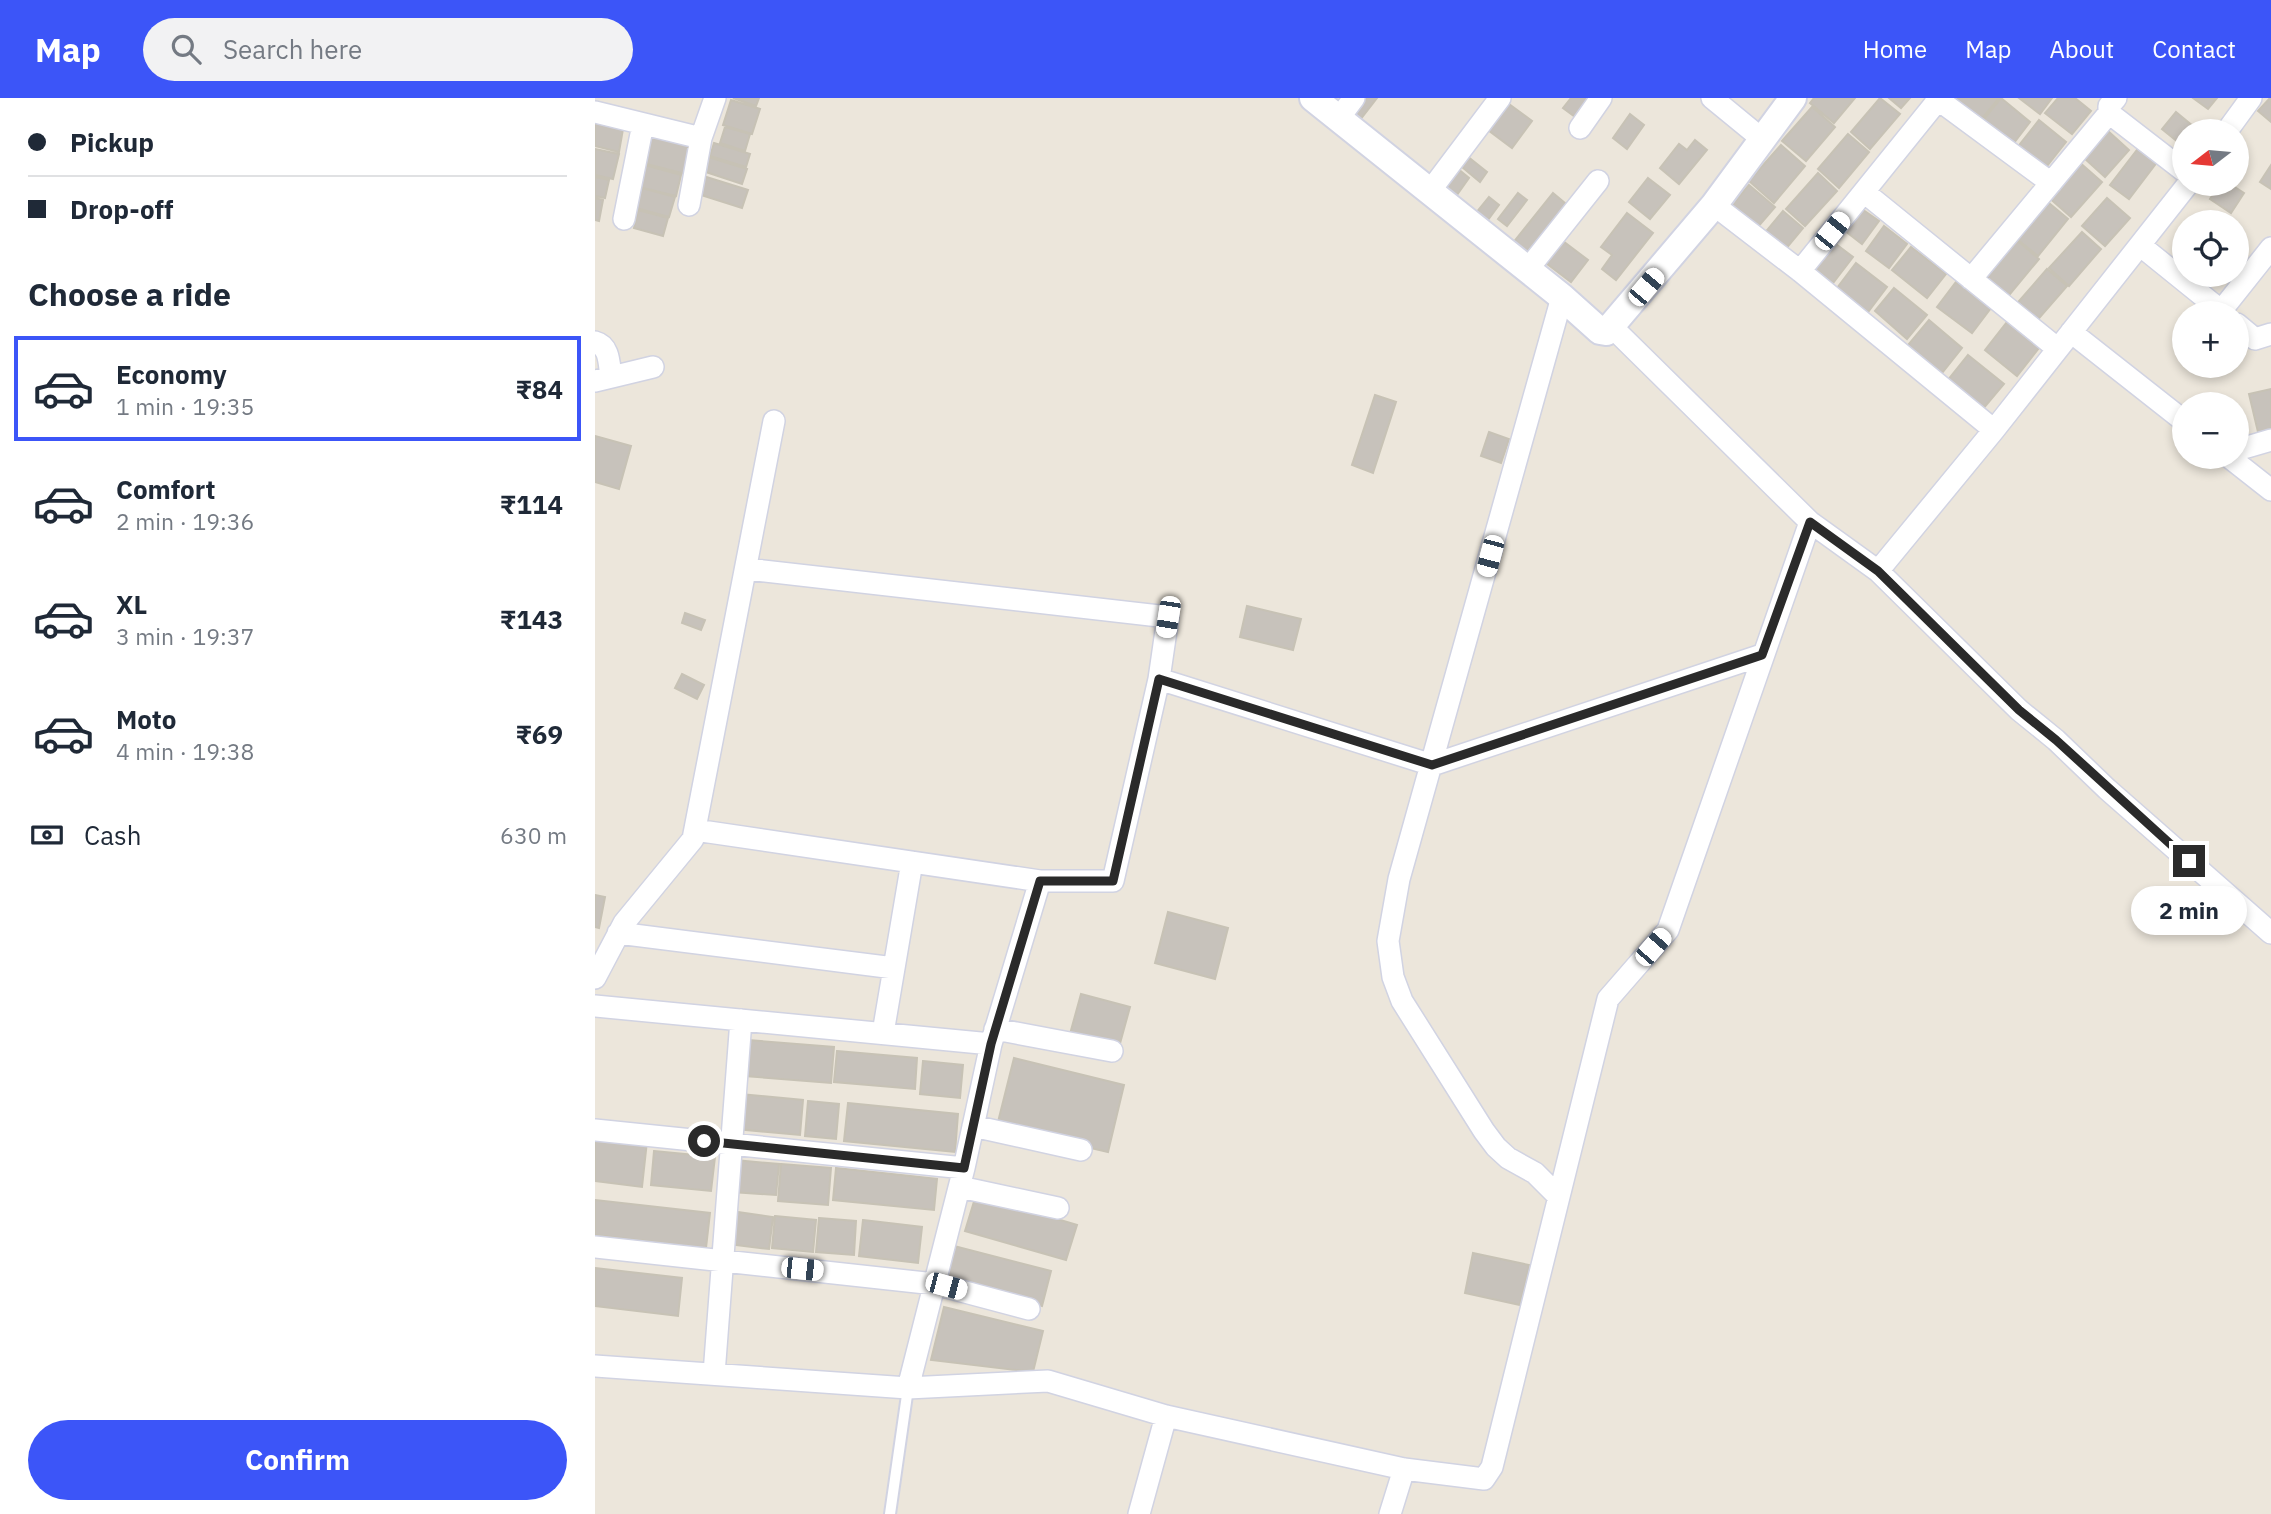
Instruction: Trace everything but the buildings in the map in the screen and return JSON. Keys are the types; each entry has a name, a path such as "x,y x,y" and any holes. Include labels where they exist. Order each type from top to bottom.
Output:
{"street":[{"path":"689,205 701,138 715,98"},
{"path":"1313,98 1346,108 1430,191 1562,296 1600,331 1606,332 1714,205 1793,98"},
{"path":"1430,191 1500,98"},
{"path":"1580,128 1601,98"},
{"path":"1712,98 1762,139"},
{"path":"2236,119 2252,98"},
{"path":"1800,271 1937,99 2050,183"},
{"path":"1971,279 2050,183 2108,104 2172,160"},
{"path":"595,112 701,138"},
{"path":"624,219 643,124"},
{"path":"1528,269 1598,181"},
{"path":"1864,192 1971,279 2172,413"},
{"path":"1878,571 1994,430 2178,196"},
{"path":"1714,205 1800,271 1994,430"},
{"path":"2141,246 2209,301"},
{"path":"2237,301 2271,248"},
{"path":"1559,1197 1535,1173 1509,1158 1490,1139 1402,1001 1393,977 1388,941 1399,879 1562,296"},
{"path":"1612,327 1810,522 1878,571 2019,710 2271,933"},
{"path":"2249,334 2255,339 2271,334"},
{"path":"595,342 599,342 606,349 603,379 653,367"},
{"path":"595,978 618,933 693,839 774,421"},
{"path":"2249,446 2271,440"},
{"path":"2244,469 2271,490"},
{"path":"595,1366 908,1388 1048,1381 1166,1416 1404,1469 1484,1479 1489,1475 1608,999 1668,930 1810,522"},
{"path":"695,830 1040,881 1113,881 1159,679 1168,617 747,569"},
{"path":"1159,679 1432,765 1762,655"},
{"path":"883,1033 912,862"},
{"path":"908,1388 962,1177 993,1036 1040,881"},
{"path":"618,933 894,968"},
{"path":"595,1006 883,1033 993,1036 1112,1051"},
{"path":"714,1374 741,1020"},
{"path":"973,1126 1081,1150"},
{"path":"595,1130 731,1143 962,1177 1058,1208"},
{"path":"595,1247 935,1284 1029,1309"},
{"path":"1139,1514 1166,1416"},
{"path":"1390,1514 1404,1469"}],"lane":[{"path":"890,1514 908,1388"}],"route":[{"path":"704,1141 964,1168 991,1044 1040,881 1113,881 1159,679 1432,765 1762,655 1810,522 1878,571 2019,710 2056,740 2189,861"}]}
